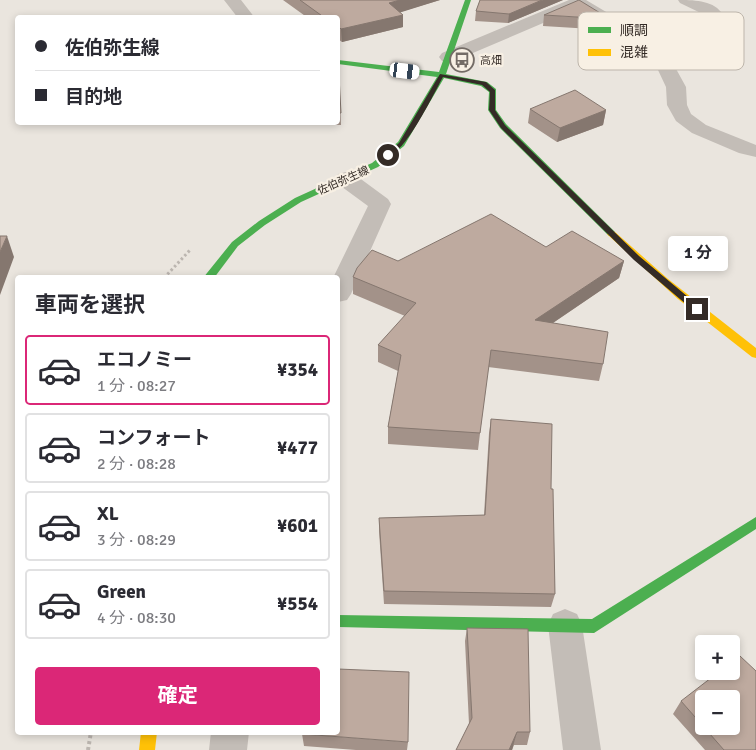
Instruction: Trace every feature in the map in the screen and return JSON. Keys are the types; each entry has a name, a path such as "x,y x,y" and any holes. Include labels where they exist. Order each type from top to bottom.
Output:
{"street":[{"path":"232,0 244,15"},
{"name":"佐伯弥生線","path":"210,275 235,244 262,223 298,200 375,166 401,144 442,75 468,0"},
{"path":"686,0 713,12"},
{"path":"448,57 578,1 596,12"},
{"path":"340,62 442,75 484,84 492,91 492,110 503,126 636,258 697,309 756,354"},
{"path":"667,70 676,87 677,105 683,117 699,129 746,149 756,151"},
{"path":"340,290 380,204 346,179"},
{"path":"340,621 594,626 756,522"},
{"path":"565,625 582,750"},
{"path":"147,750 149,735"},
{"path":"228,750 230,735"}],"path":[{"path":"88,750 90,735"}],"building":[{"path":"300,0 400,0 389,3 403,15 341,29 340,15 321,15"},
{"path":"480,0 542,0 509,14 476,11"},
{"path":"579,0 599,12 578,12 578,17 544,15"},
{"path":"575,90 606,110 560,128 530,109"},
{"path":"491,214 546,247 572,231 624,261 535,320 608,332 603,364 491,350 480,433 388,427 401,355 378,345 416,303 353,277 357,268 372,250 398,261"},
{"path":"0,236 7,236 0,252"},
{"path":"491,419 552,424 551,489 553,489 555,594 384,591 379,518 485,515"},
{"path":"467,628 528,629 530,732 517,732 509,750 456,750 472,718"},
{"path":"740,656 756,671 756,750 724,750 711,735 740,735 740,690 695,690 708,680 740,680"},
{"path":"340,669 409,672 408,742 315,735 340,735"},
{"path":"695,690 695,717 681,701"}],"traffic: fast":[{"path":"210,275 235,244 262,223 298,200 375,165 401,144 442,75 468,0"},
{"path":"340,62 442,75 484,84 493,91 492,110 503,126 612,234"},
{"path":"340,621 594,626 756,522"}],"traffic: slow":[{"path":"612,234 664,281 756,354"},
{"path":"147,750 149,735"}],"place":[{"name":"高畑","path":"462,60"}],"route":[{"path":"388,155 401,144 442,75 484,84 492,91 492,110 503,126 636,258 697,309"}]}
